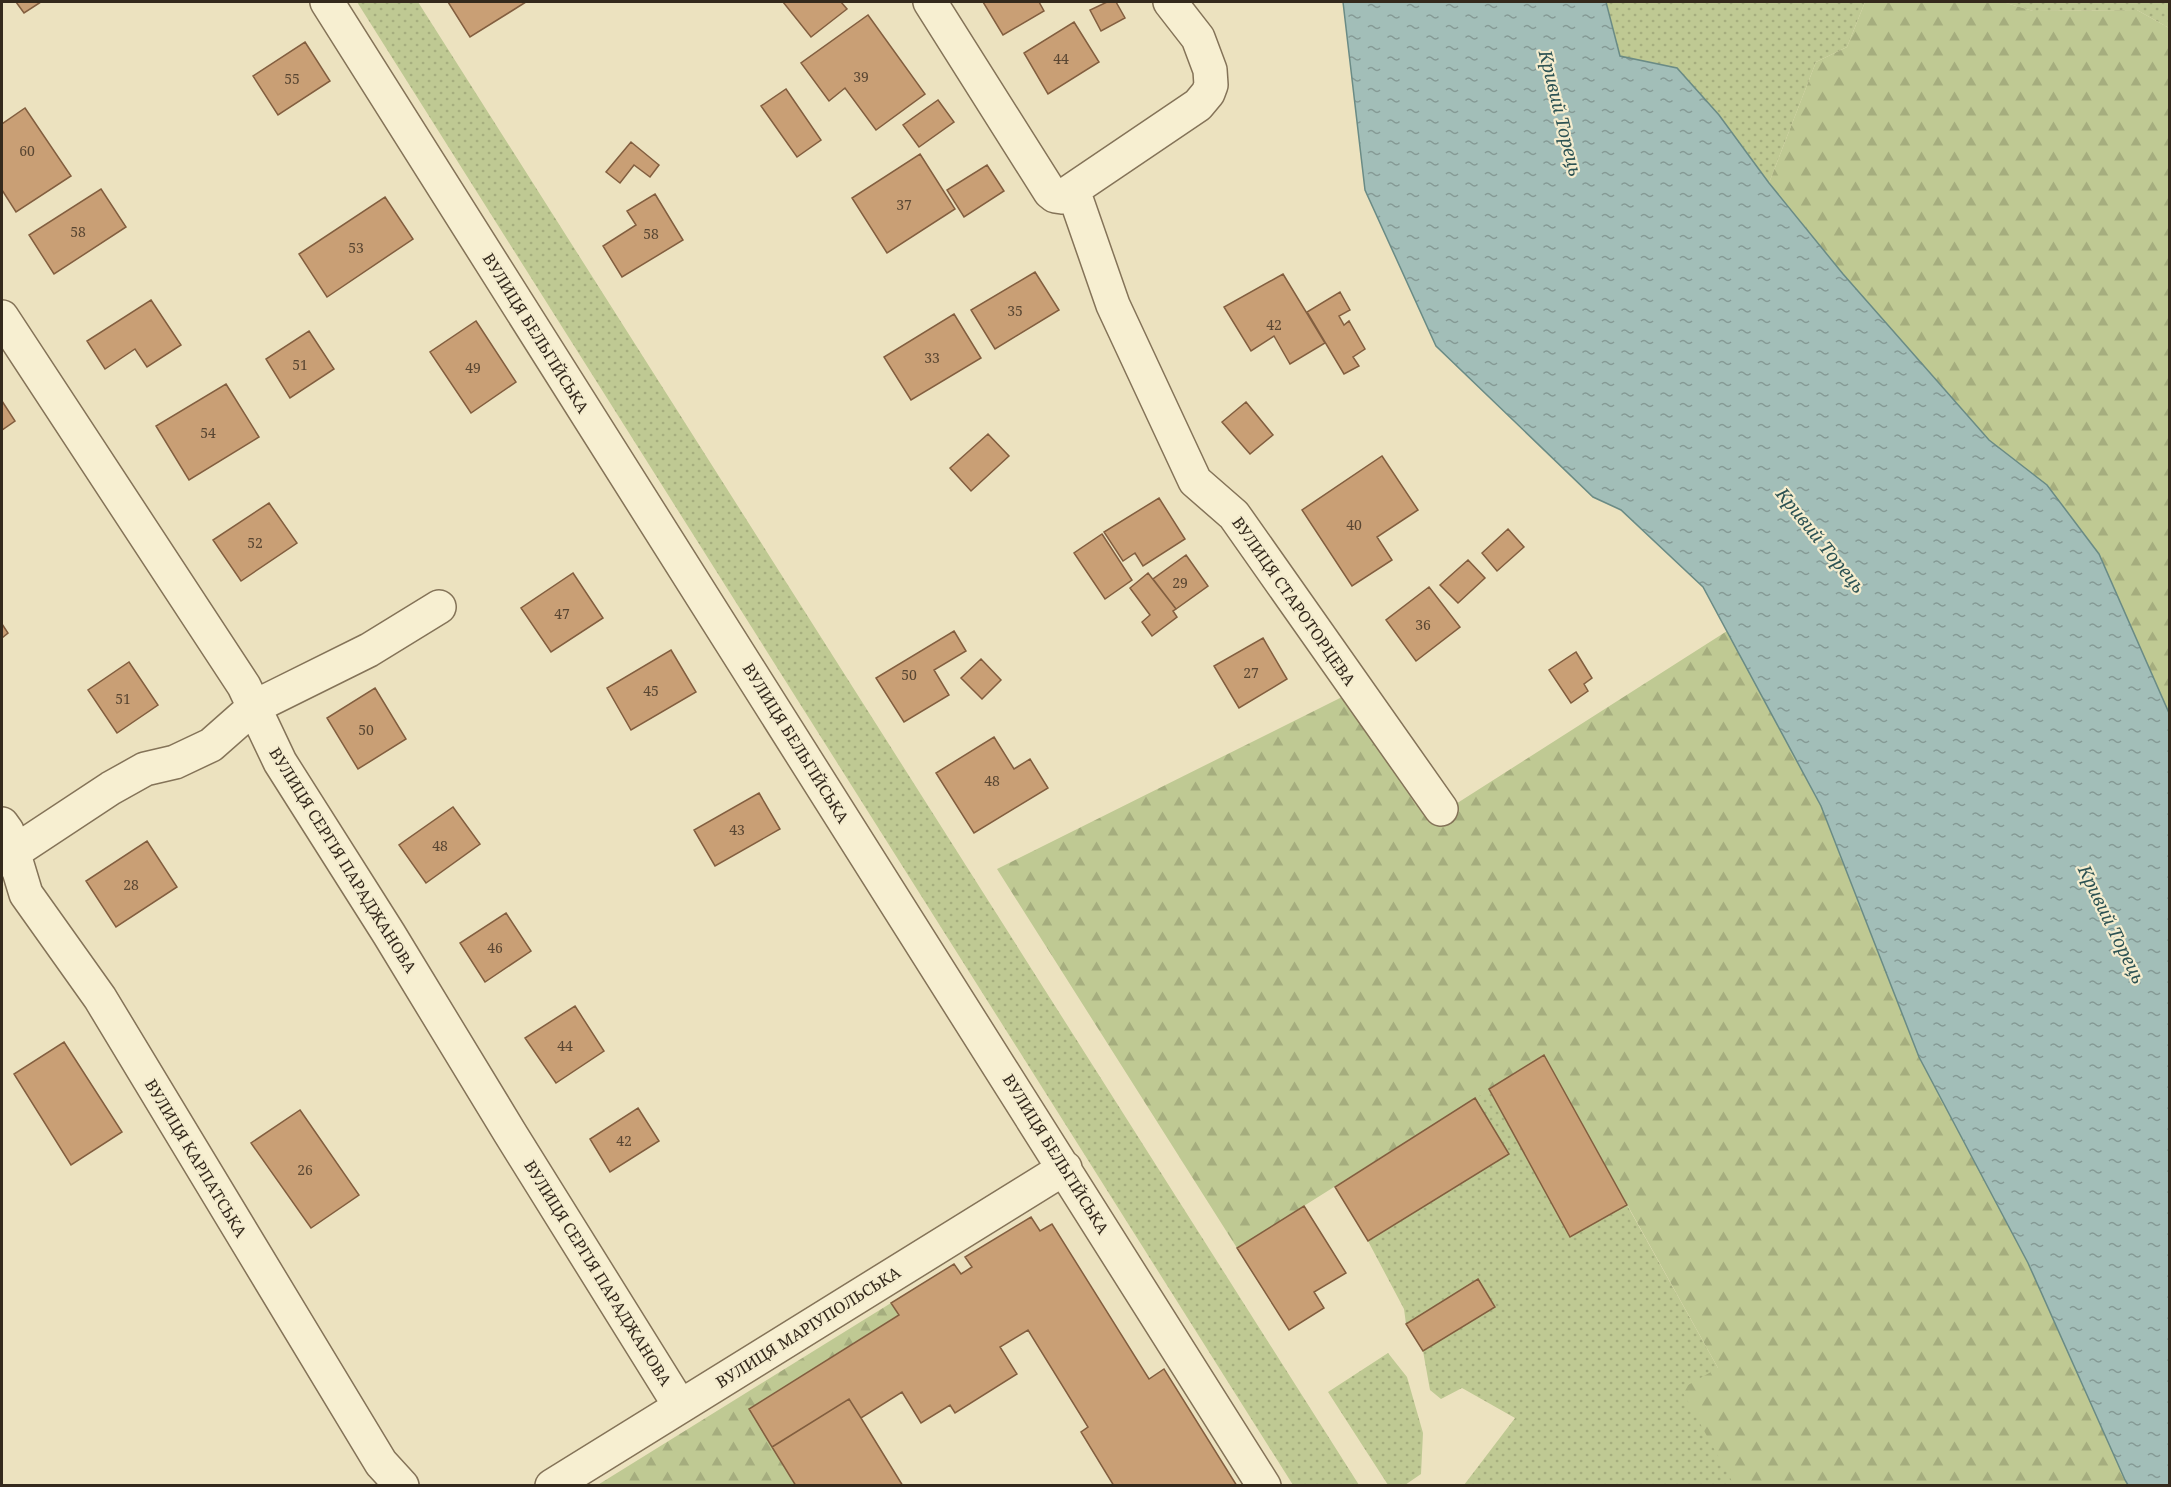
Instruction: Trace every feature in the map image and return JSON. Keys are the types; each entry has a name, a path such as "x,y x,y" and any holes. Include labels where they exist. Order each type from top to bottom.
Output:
{"street":[{"name":"ВУЛИЦЯ БЕЛЬГІЙСЬКА","path":"327,2 1264,1485"},
{"name":"ВУЛИЦЯ СТАРОТОРЦЕВА","path":"930,2 1044,182 1064,193 1195,481 1234,515 1442,809"},
{"path":"1064,193 1198,105 1208,93 1211,85 1210,70 1198,38 1170,2"},
{"name":"ВУЛИЦЯ СЕРГІЯ ПАРАДЖАНОВА","path":"2,317 244,686 280,762 389,934 680,1406"},
{"path":"6,845 145,769 175,762 211,745 254,707 369,650 439,607"},
{"name":"ВУЛИЦЯ КАРПАТСЬКА","path":"6,845 26,894 100,998 381,1463 402,1485"},
{"name":"ВУЛИЦЯ МАРІУПОЛЬСЬКА","path":"552,1485 1065,1168"}],"green space":[{"path":"357,2 418,2 1359,1485 1293,1485"},
{"path":"1606,2 1865,2 1847,47 1816,62 1769,183 1719,115 1677,68 1620,56"},
{"path":"1865,2 2003,2 2033,11 2137,10 2169,28 2169,713 2099,554 2047,486 1989,440 1843,274 1769,183 1816,62 1847,47"},
{"path":"2003,2 2169,2 2169,28 2137,10 2033,11"},
{"path":"1727,631 1821,806 1919,1057 2028,1263 2128,1485 1734,1485 1681,1389 1718,1368 1544,1055 1237,1248 997,869 1350,693 1437,816"},
{"path":"1489,1089 1570,1237 1627,1205 1718,1368 1734,1485 1464,1485 1515,1418 1462,1388 1441,1399 1430,1390 1423,1351 1495,1307 1478,1279 1406,1324 1404,1309 1368,1241 1509,1154 1475,1098"},
{"path":"891,1303 899,1315 749,1409 796,1485 596,1486"},
{"path":"1388,1353 1407,1377 1423,1433 1421,1474 1405,1485 1388,1485 1328,1392"}],"water":[{"name":"Кривий Торець","path":"1343,2 1606,2 1620,56 1677,68 1719,115 1769,183 1843,274 1989,440 2047,485 2099,554 2169,713 2169,1485 2128,1485 2125,1480 2028,1263 1919,1057 1821,806 1703,587 1621,510 1593,497 1436,346 1365,190"}],"building":[{"path":"16,2 41,2 24,13"},
{"path":"448,2 526,2 470,37"},
{"path":"783,2 841,2 847,9 811,37"},
{"path":"983,2 1039,2 1044,11 1003,35"},
{"path":"1107,2 1116,2 1125,18 1101,31 1090,10"},
{"path":"868,15 925,94 876,130 845,88 829,101 801,63"},
{"path":"1074,22 1099,62 1048,94 1024,53"},
{"path":"305,42 330,81 278,115 253,76"},
{"path":"786,89 821,140 797,157 761,106"},
{"path":"938,100 954,122 919,147 903,125"},
{"path":"25,108 71,176 16,212 2,190 2,124"},
{"path":"631,142 659,165 650,177 634,165 620,183 606,172"},
{"path":"920,154 955,209 887,253 852,198"},
{"path":"987,165 1004,191 964,217 947,190"},
{"path":"101,189 126,227 54,274 29,235"},
{"path":"655,194 683,240 622,277 603,246 636,225 627,211"},
{"path":"385,197 413,239 327,297 299,254"},
{"path":"1035,272 1059,310 995,349 971,310"},
{"path":"1283,274 1325,343 1290,364 1274,336 1251,351 1224,307"},
{"path":"1340,292 1350,310 1339,316 1344,325 1349,321 1365,349 1353,357 1359,366 1344,374 1307,312"},
{"path":"151,300 181,345 147,367 135,349 105,369 87,341"},
{"path":"954,314 981,358 911,400 884,357"},
{"path":"476,321 516,382 471,413 430,352"},
{"path":"309,331 334,369 290,398 266,359"},
{"path":"226,384 259,437 189,480 156,426"},
{"path":"2,401 15,421 2,430"},
{"path":"1246,402 1273,435 1250,454 1222,422"},
{"path":"988,434 1009,456 971,491 950,468"},
{"path":"1382,456 1418,510 1377,537 1392,560 1352,586 1302,510"},
{"path":"1159,498 1185,539 1143,566 1135,553 1123,561 1104,532"},
{"path":"269,503 297,543 241,581 213,540"},
{"path":"1508,529 1524,547 1497,571 1482,553"},
{"path":"1102,534 1132,580 1105,599 1074,553"},
{"path":"1186,555 1208,586 1176,609 1153,579"},
{"path":"1468,560 1485,578 1458,603 1440,585"},
{"path":"573,573 603,618 551,652 521,608"},
{"path":"1148,573 1176,609 1173,611 1177,617 1152,636 1142,622 1150,615 1130,588"},
{"path":"1429,587 1460,627 1416,661 1386,620"},
{"path":"2,624 8,633 2,638"},
{"path":"954,631 966,651 934,670 949,695 904,722 876,678"},
{"path":"1263,638 1287,679 1239,708 1214,666"},
{"path":"671,650 696,692 631,730 607,688"},
{"path":"1576,652 1592,678 1584,684 1588,691 1571,703 1549,670"},
{"path":"981,659 1001,680 982,699 961,678"},
{"path":"129,662 158,705 117,733 88,690"},
{"path":"375,688 406,739 358,769 327,718"},
{"path":"994,737 1014,769 1030,759 1048,788 974,833 936,773"},
{"path":"759,793 780,829 715,866 694,830"},
{"path":"453,807 480,844 426,883 399,845"},
{"path":"147,841 177,887 116,927 86,881"},
{"path":"506,913 531,951 485,982 460,943"},
{"path":"575,1006 604,1051 556,1083 525,1038"},
{"path":"64,1042 122,1132 71,1165 14,1074"},
{"path":"1544,1055 1627,1205 1570,1237 1489,1089"},
{"path":"1475,1098 1509,1154 1368,1241 1335,1187"},
{"path":"638,1108 659,1141 610,1172 590,1139"},
{"path":"300,1110 359,1195 311,1228 251,1143"},
{"path":"1304,1206 1346,1273 1314,1292 1324,1308 1289,1330 1237,1248"},
{"path":"1031,1217 1040,1231 1052,1224 1149,1379 1164,1369 1237,1486 1114,1486 1081,1432 1088,1427 1028,1330 1000,1347 1017,1374 955,1413 950,1405 921,1423 902,1392 861,1418 849,1399 772,1447 749,1409 899,1315 891,1303 954,1264 961,1274 972,1267 965,1257"},
{"path":"1478,1279 1495,1307 1423,1351 1406,1324"},
{"path":"849,1399 903,1486 796,1486 772,1447"}]}
